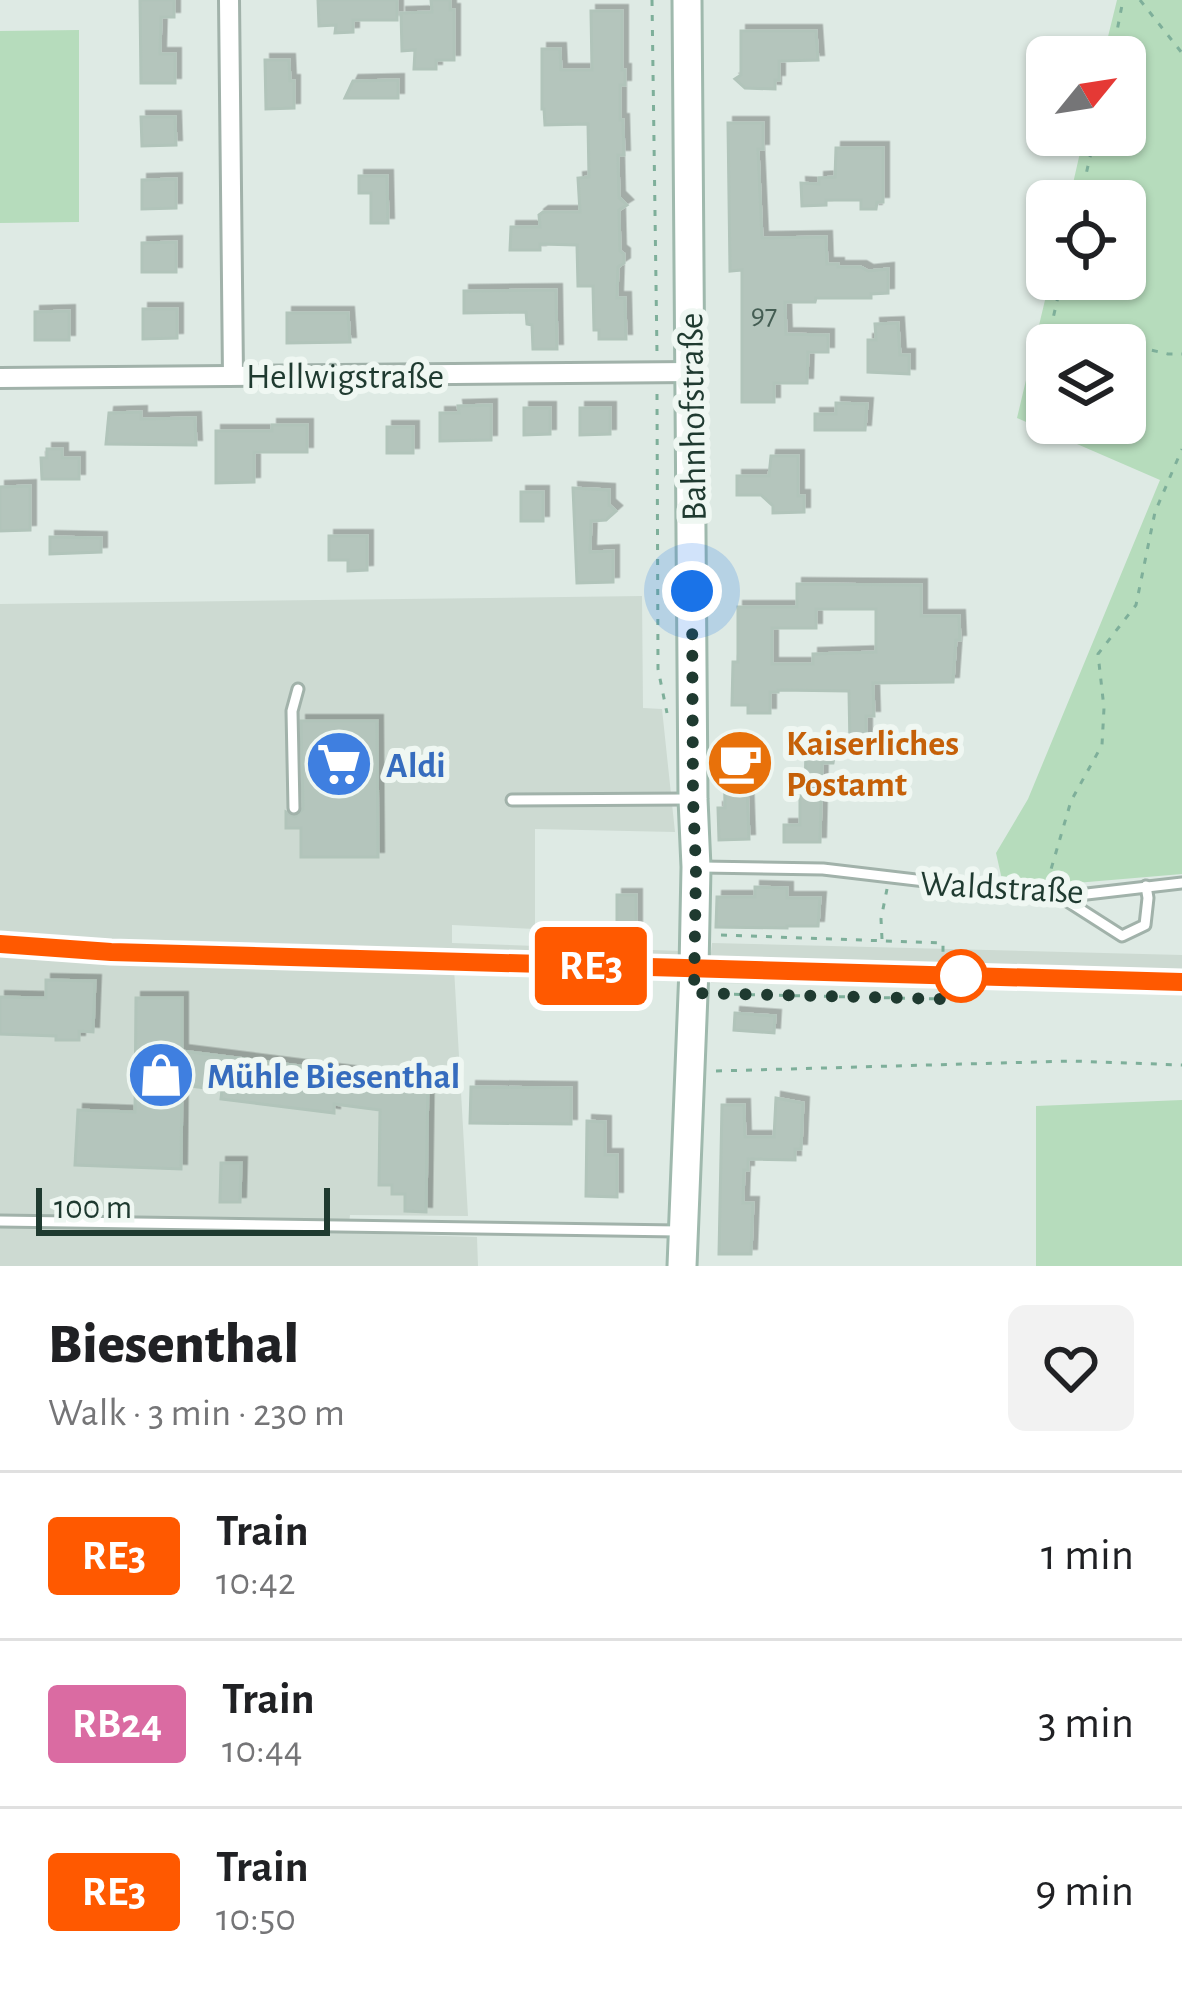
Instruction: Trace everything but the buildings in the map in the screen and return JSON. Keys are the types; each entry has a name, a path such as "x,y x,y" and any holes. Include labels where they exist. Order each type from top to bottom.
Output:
{"main road":[{"name":"Bahnhofstraße","path":"682,1266 696,867 687,0"}],"street":[{"path":"229,0 233,375"},
{"name":"Hellwigstraße","path":"0,378 691,372"}],"lane":[{"path":"293,808 292,711 298,689"},
{"path":"512,800 693,799"},
{"name":"Waldstraße","path":"696,867 823,869 1061,897 1182,883"},
{"path":"1061,897 1122,935 1145,925 1146,886"},
{"path":"0,1221 683,1232"}],"path":[{"path":"652,0 658,669 670,731"},
{"path":"1116,36 1124,0"},
{"path":"1140,0 1182,53"},
{"path":"1146,348 1182,354"},
{"path":"1044,896 1071,801 1102,746 1104,708 1098,653 1136,605 1155,512 1182,449"},
{"path":"882,941 888,878"},
{"path":"695,934 943,943 943,953"},
{"path":"694,993 944,999 944,984"},
{"path":"690,1070 1072,1061 1182,1065"}],"shaded area":[{"path":"642,596 643,708 662,709 675,832 535,829 535,929 452,925 452,943 711,952 712,943 1182,955 1182,995 711,983 710,973 454,968 468,1216 350,1215 348,1233 477,1237 478,1266 0,1266 0,604"}],"green space":[{"path":"1117,0 1182,0 1182,874 1003,884 996,853 1028,799 1160,480 1077,444 1146,444 1146,324 1039,324 1045,300 1146,300 1146,180 1074,180 1079,156 1146,156 1146,36 1108,36"},
{"path":"79,30 79,222 0,223 0,31"},
{"path":"1026,380 1026,422 1017,418"},
{"path":"1182,1100 1182,1266 1036,1266 1036,1106"}],"railway":[{"path":"0,944 111,952 1182,982"}],"train":[{"name":"RE3","path":"0,944 111,952 1182,982"}],"place":[{"name":"Kaiserliches Postamt","path":"740,763"},
{"name":"Aldi","path":"339,764"},
{"name":"Mühle Biesenthal","path":"161,1075"}],"route":[{"path":"692,591 694,993 944,999 944,984 961,976"}]}
